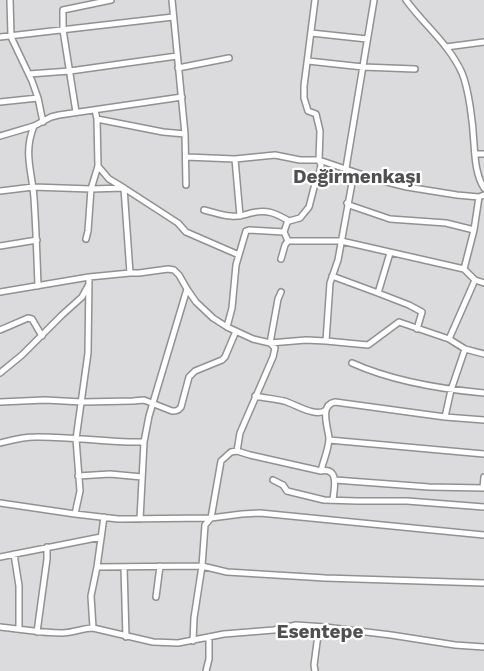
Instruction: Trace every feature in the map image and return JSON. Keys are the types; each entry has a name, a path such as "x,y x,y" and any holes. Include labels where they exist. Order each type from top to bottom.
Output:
{"street":[{"path":"10,0 11,35 38,98 43,122"},
{"path":"76,112 63,30 62,10 111,0"},
{"path":"172,0 185,134 186,185"},
{"path":"281,259 288,241 284,232 287,223 300,218 309,207 321,165 319,160 320,138 316,114 308,111 304,98 315,0"},
{"path":"346,168 374,0"},
{"path":"406,0 446,47 462,73 467,89 475,154 481,184 484,188"},
{"path":"0,37 173,17"},
{"path":"311,33 367,39"},
{"path":"446,47 484,42"},
{"path":"29,74 70,71 177,56"},
{"path":"178,68 230,58"},
{"path":"308,60 363,67 415,69"},
{"path":"0,136 34,126 51,117 182,97"},
{"path":"0,102 38,98"},
{"path":"86,239 91,189 98,166 97,118 95,110"},
{"path":"97,118 163,132 185,134"},
{"path":"34,126 29,138 28,151 37,240 38,286"},
{"path":"475,154 484,154"},
{"path":"186,157 235,159 275,156 300,160 319,160 407,187 457,195 481,196 464,269"},
{"path":"235,159 240,216"},
{"path":"98,166 109,179 178,223 186,232 239,255"},
{"path":"326,341 329,290 338,260 354,172"},
{"path":"0,191 33,187 124,188"},
{"path":"124,188 130,273"},
{"path":"347,203 349,206 390,219 446,223 474,230"},
{"path":"204,210 232,216 266,211 275,213 289,221"},
{"path":"226,327 232,308 236,265 246,231 284,232"},
{"path":"0,246 37,240"},
{"path":"288,241 341,241 464,269 475,280 484,283"},
{"path":"378,293 390,252"},
{"path":"0,292 168,269 174,270 179,275 196,302 212,318 226,327 253,339 270,343 306,340 368,345 399,322 448,339 465,349 484,354"},
{"path":"332,276 409,305 422,312 418,329"},
{"path":"0,373 82,297 89,280"},
{"path":"75,514 80,491 76,439 88,353 89,280"},
{"path":"448,339 475,280"},
{"path":"140,519 144,442 149,416 187,289"},
{"path":"237,451 240,433 273,357 274,348 270,343 281,292"},
{"path":"0,330 30,318 42,336"},
{"path":"0,402 45,400 133,402 144,400 176,411 179,410 191,373 222,360 236,331"},
{"path":"445,417 451,390 465,349"},
{"path":"352,363 383,375 451,390 484,393"},
{"path":"256,396 283,401 317,412 324,412 326,410"},
{"path":"321,470 329,440 326,410 329,405 335,402 445,417 484,420"},
{"path":"0,443 20,438 36,437 128,443 144,442"},
{"path":"329,440 484,454"},
{"path":"193,641 205,525 211,518 221,461 231,452 237,451 326,470 331,472 335,480 333,500"},
{"path":"78,476 110,474 142,477"},
{"path":"335,480 430,487 483,488 484,477"},
{"path":"272,480 283,485 287,490 324,500 407,501 484,507"},
{"path":"0,503 118,519 211,518 260,513 484,535"},
{"path":"93,628 91,596 104,518"},
{"path":"0,557 101,537"},
{"path":"37,632 47,547"},
{"path":"14,554 19,586 20,629"},
{"path":"156,597 160,566"},
{"path":"97,567 202,566 227,572 325,578 484,583"},
{"path":"124,567 126,636"},
{"path":"0,627 37,632 65,633 93,628 152,642 178,643 224,634 274,630 296,625 484,647"},
{"path":"315,671 314,665 319,627"},
{"path":"206,671 209,660 209,637"}],"shaded area":[{"path":"0,0 484,0 484,671 0,671"}],"district":[{"name":"Değirmenkaşı","path":"357,177"},
{"name":"Esentepe","path":"320,632"}]}
